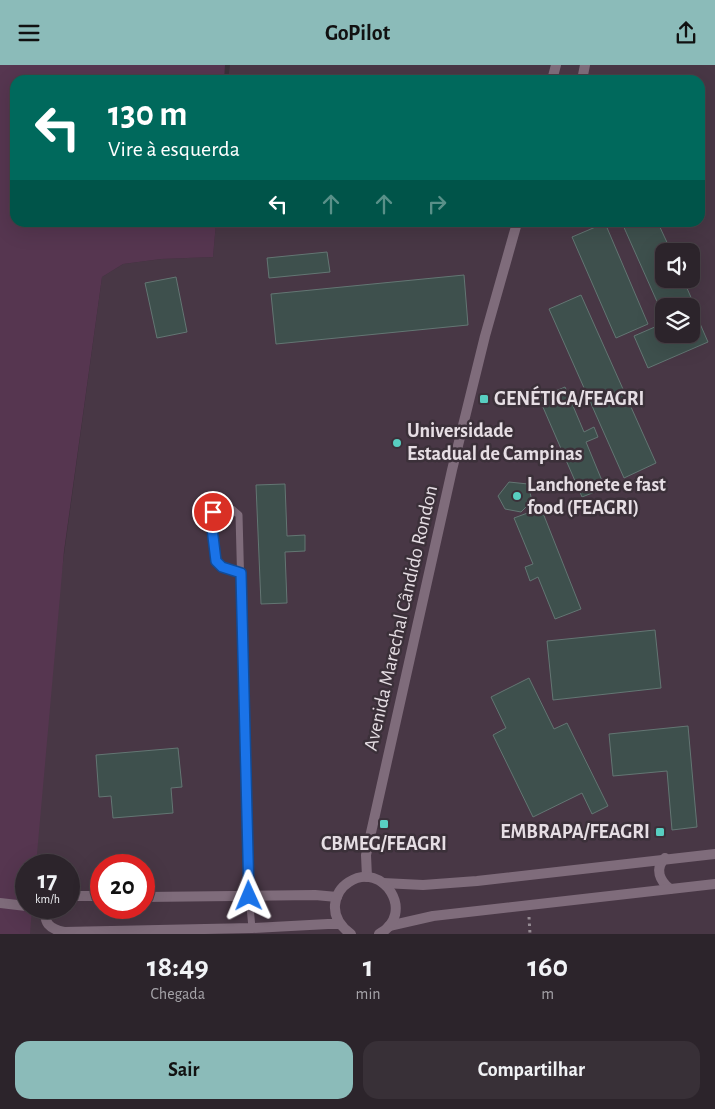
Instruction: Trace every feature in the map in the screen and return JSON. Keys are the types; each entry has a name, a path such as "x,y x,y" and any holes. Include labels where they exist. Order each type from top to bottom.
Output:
{"street":[{"name":"Avenida Marechal Cândido Rondon","path":"367,877 366,855 452,470 485,336 516,227"},
{"path":"345,930 335,911 340,890 352,880 367,877 383,883 423,885 476,881 715,853"},
{"path":"665,858 660,863 659,873 662,883 670,889"},
{"path":"383,883 389,888 396,903 394,919 384,931"},
{"path":"384,931 433,916 715,884"},
{"path":"155,897 315,895 337,897"},
{"path":"0,903 15,905"},
{"path":"46,919 46,923 54,930 76,932 252,928 328,924 345,930"}],"lane":[{"path":"241,573 222,567 216,561 211,520 213,512 232,509 239,515 241,573 249,896 252,928"}],"shaded area":[{"path":"0,65 225,65 224,75 10,75 10,227 216,227 213,257 161,259 123,264 102,277 64,551 37,854 15,854 15,919 31,919 30,934 0,934"},
{"name":"Universidade Estadual de Campinas","path":"230,65 715,65 715,934 24,934 25,919 80,919 80,854 30,854 39,737 102,277 123,264 161,259 213,257 216,227 705,227 705,75 229,75"}],"building":[{"path":"596,227 607,227 648,324 616,338 572,237"},
{"path":"624,227 660,227 667,243 655,243 655,288 687,288 691,298 655,298"},
{"path":"327,252 330,272 269,278 267,258"},
{"path":"464,275 468,325 276,344 271,294"},
{"path":"176,277 187,332 157,338 145,283"},
{"path":"581,295 656,463 624,478 549,309"},
{"path":"700,324 708,342 648,368 634,336 655,327 655,343 700,343"},
{"path":"565,387 584,432 594,427 598,437 586,442 605,488 582,497 539,398"},
{"path":"509,482 528,484 532,501 521,512 505,509 498,496"},
{"path":"285,484 287,536 305,535 305,551 285,552 287,603 261,604 256,485"},
{"path":"541,508 581,609 555,619 538,577 530,581 525,567 533,564 514,518"},
{"path":"655,630 661,688 553,700 547,641"},
{"path":"529,678 554,729 567,723 608,806 592,814 582,793 533,817 493,735 506,728 491,697"},
{"path":"688,726 697,827 672,830 667,771 613,776 609,734"},
{"path":"178,748 182,787 171,788 173,813 113,818 111,796 99,797 96,755"}],"place":[{"name":"GENÉTICA/FEAGRI","path":"484,399"},
{"name":"Universidade Estadual de Campinas","path":"397,443"},
{"name":"Lanchonete e fast food (FEAGRI)","path":"517,496"},
{"name":"CBMEG/FEAGRI","path":"384,824"},
{"name":"EMBRAPA/FEAGRI","path":"660,832"}],"route":[{"path":"213,512 211,520 216,561 222,567 241,573 249,896"}]}
